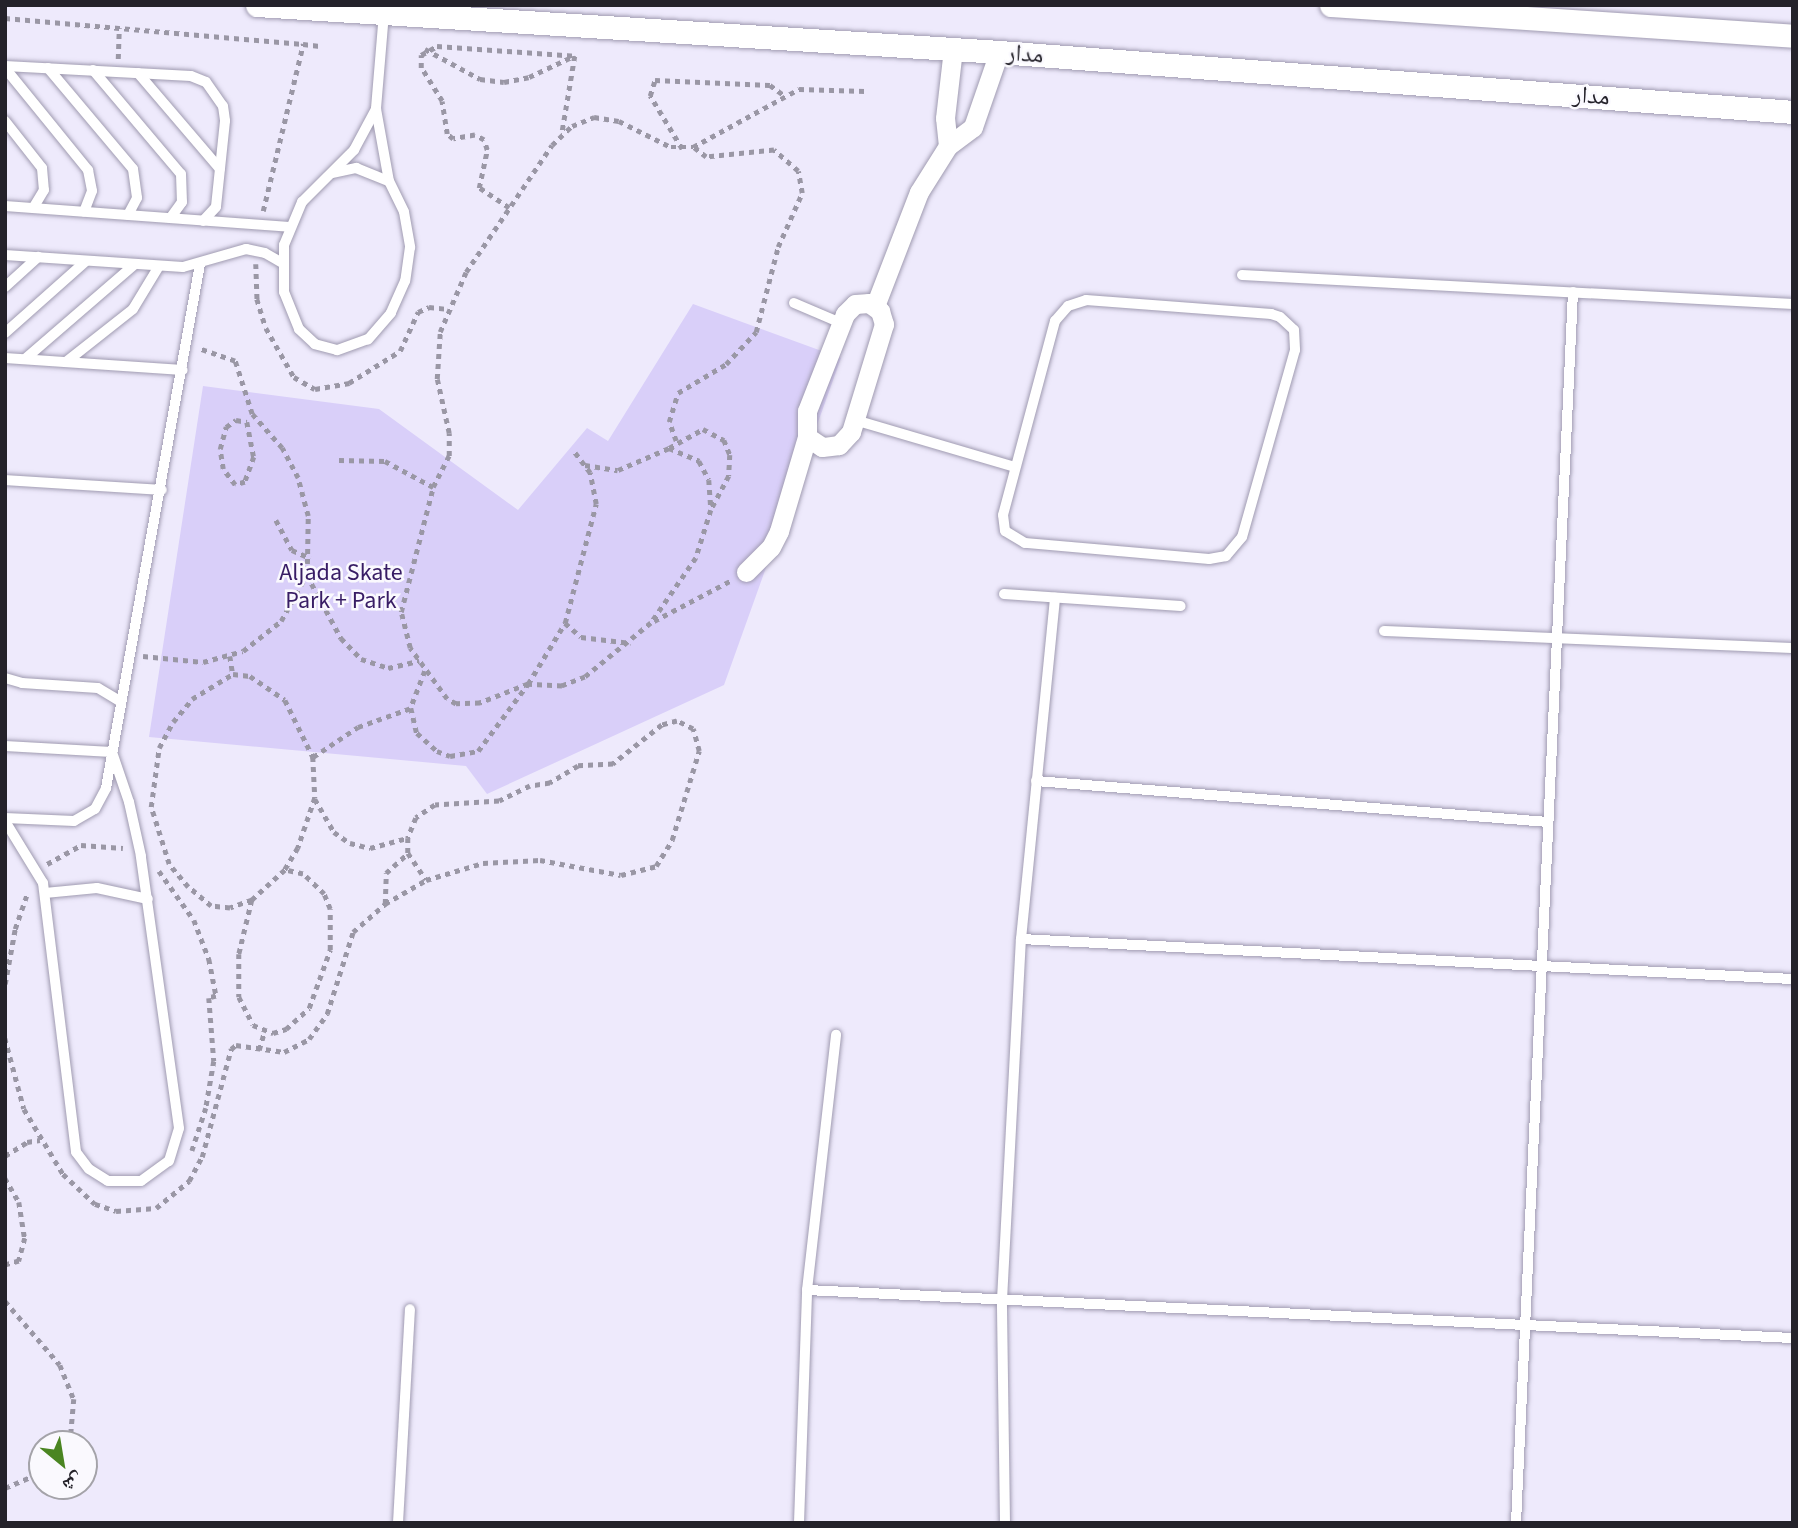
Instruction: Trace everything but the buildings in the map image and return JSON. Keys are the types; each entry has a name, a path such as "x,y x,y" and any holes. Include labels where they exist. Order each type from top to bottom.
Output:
{"street":[{"name":"مدار","path":"257,5 999,51 1793,112"},
{"path":"1331,5 1793,36"},
{"path":"948,146 945,118 953,49"},
{"path":"807,437 822,447 839,445 855,420 884,324 875,306 919,192 948,146 973,127 999,51"},
{"path":"746,572 771,547 779,531 807,437 804,420 841,323 855,304 875,306"}],"lane":[{"path":"376,109 363,137 302,202 289,227 282,263 289,306 306,338 337,350 368,339 400,298 409,264 408,229 389,181 376,109 384,12"},
{"path":"5,67 191,76 217,92 225,121 216,207 203,221"},
{"path":"5,67 88,170 92,191 84,212"},
{"path":"48,68 133,169 137,198 128,215"},
{"path":"93,70 181,174 182,202 171,217"},
{"path":"138,73 220,169"},
{"path":"5,121 42,168 44,190 33,208"},
{"path":"332,173 356,168 389,181"},
{"path":"5,206 289,227"},
{"path":"5,255 159,266 200,264 237,250 255,251 282,263"},
{"path":"5,287 38,257"},
{"path":"5,333 86,261"},
{"path":"25,359 135,264"},
{"path":"5,820 62,822 85,817 102,800 162,490 200,264"},
{"path":"66,362 133,309 159,266"},
{"path":"1242,275 1793,304"},
{"path":"1516,1523 1573,292"},
{"path":"1086,300 1271,314 1294,330 1295,349 1242,537 1226,556 1209,559 1017,542 1002,523 1015,467 1055,321 1068,306 1086,300"},
{"path":"794,303 841,323"},
{"path":"5,358 183,369"},
{"path":"855,420 1015,467"},
{"path":"5,480 162,490"},
{"path":"1004,594 1181,606"},
{"path":"1005,1523 1002,1300 1021,939 1055,598"},
{"path":"1384,631 1793,648"},
{"path":"5,678 22,683 98,688 121,702"},
{"path":"5,746 112,752"},
{"path":"5,820 35,863 45,893 73,1141 89,1169 119,1183 141,1181 162,1170 179,1140 148,899 130,802 112,752"},
{"path":"1036,781 1548,822"},
{"path":"45,893 97,888 148,899"},
{"path":"1021,939 1793,979"},
{"path":"799,1523 807,1290 836,1035"},
{"path":"807,1290 1793,1338"},
{"path":"398,1523 410,1309"}],"path":[{"path":"5,18 320,46"},
{"path":"117,72 119,28"},
{"path":"259,225 303,44"},
{"path":"425,49 575,56"},
{"path":"425,49 480,79 503,82 529,77 575,56"},
{"path":"425,49 421,68 439,92 447,134 453,139 475,135 484,140 487,150 479,188 509,208"},
{"path":"562,135 575,56"},
{"path":"682,149 650,96 655,80 770,85 784,95"},
{"path":"585,465 618,470 669,449 676,441 703,429 719,434 729,447 729,476 711,510 696,558 651,623 632,643 574,682 528,684 480,703 456,704 439,692 405,636 401,601 433,487 445,468 451,444 438,379 437,355 447,309 509,208 562,135 582,120 607,117 682,149 693,147 784,95 815,86 864,90"},
{"path":"676,441 670,422 678,393 726,364 756,332 778,247 802,193 798,171 774,150 706,158 693,147"},
{"path":"255,251 257,299 266,328 294,377 315,389 338,388 360,377 400,351 418,312 429,307 447,309"},
{"path":"130,654 185,663 230,656 254,645 281,621 307,574 310,558 308,516 298,478 282,448 252,414 235,361 226,354 187,345"},
{"path":"247,422 230,423 222,438 223,469 235,485 245,482 253,466 247,422 252,414"},
{"path":"669,449 690,454 705,470 711,510"},
{"path":"425,670 411,708 417,733 426,743 450,756 466,755 489,740 528,684 565,622 596,504 594,483 585,465 574,452"},
{"path":"339,460 385,461 433,487"},
{"path":"276,520 292,550 310,558"},
{"path":"651,623 746,572"},
{"path":"307,574 341,638 361,659 388,668 419,661"},
{"path":"565,622 581,637 632,643"},
{"path":"230,656 233,674"},
{"path":"233,674 261,681 285,700 313,757 315,798 298,848 285,870 252,900 230,908 211,906 188,887 169,864 151,807 159,748 173,722 192,699 233,674"},
{"path":"313,757 358,727 411,708"},
{"path":"5,1038 24,1110 63,1174 95,1204 125,1212 156,1208 173,1197 202,1157 230,1049 236,1045 284,1052 297,1047 320,1026 354,932 385,904 426,880 516,859 621,875 656,866 672,840 699,751 698,738 688,724 662,725 612,764 578,766 550,783 530,786 499,801 435,805 416,818 408,838 408,853 426,880"},
{"path":"315,798 334,832 350,843 370,848 408,838"},
{"path":"385,904 386,873 408,853"},
{"path":"264,1032 286,1029 309,1008 330,950 330,909 324,894 303,874 285,870"},
{"path":"252,900 237,974 245,1014 264,1032"},
{"path":"259,1050 264,1032"},
{"path":"5,1156 27,1142 40,1140"},
{"path":"5,1178 19,1202 25,1238 19,1261 5,1265"},
{"path":"5,1301 61,1365 74,1399 71,1430"},
{"path":"5,1488 28,1478"}],"green space":[{"name":"Aljada Skate Park + Park","path":"693,304 841,358 724,685 487,794 466,766 149,737 203,386 379,409 518,510 587,428 608,441"}]}
